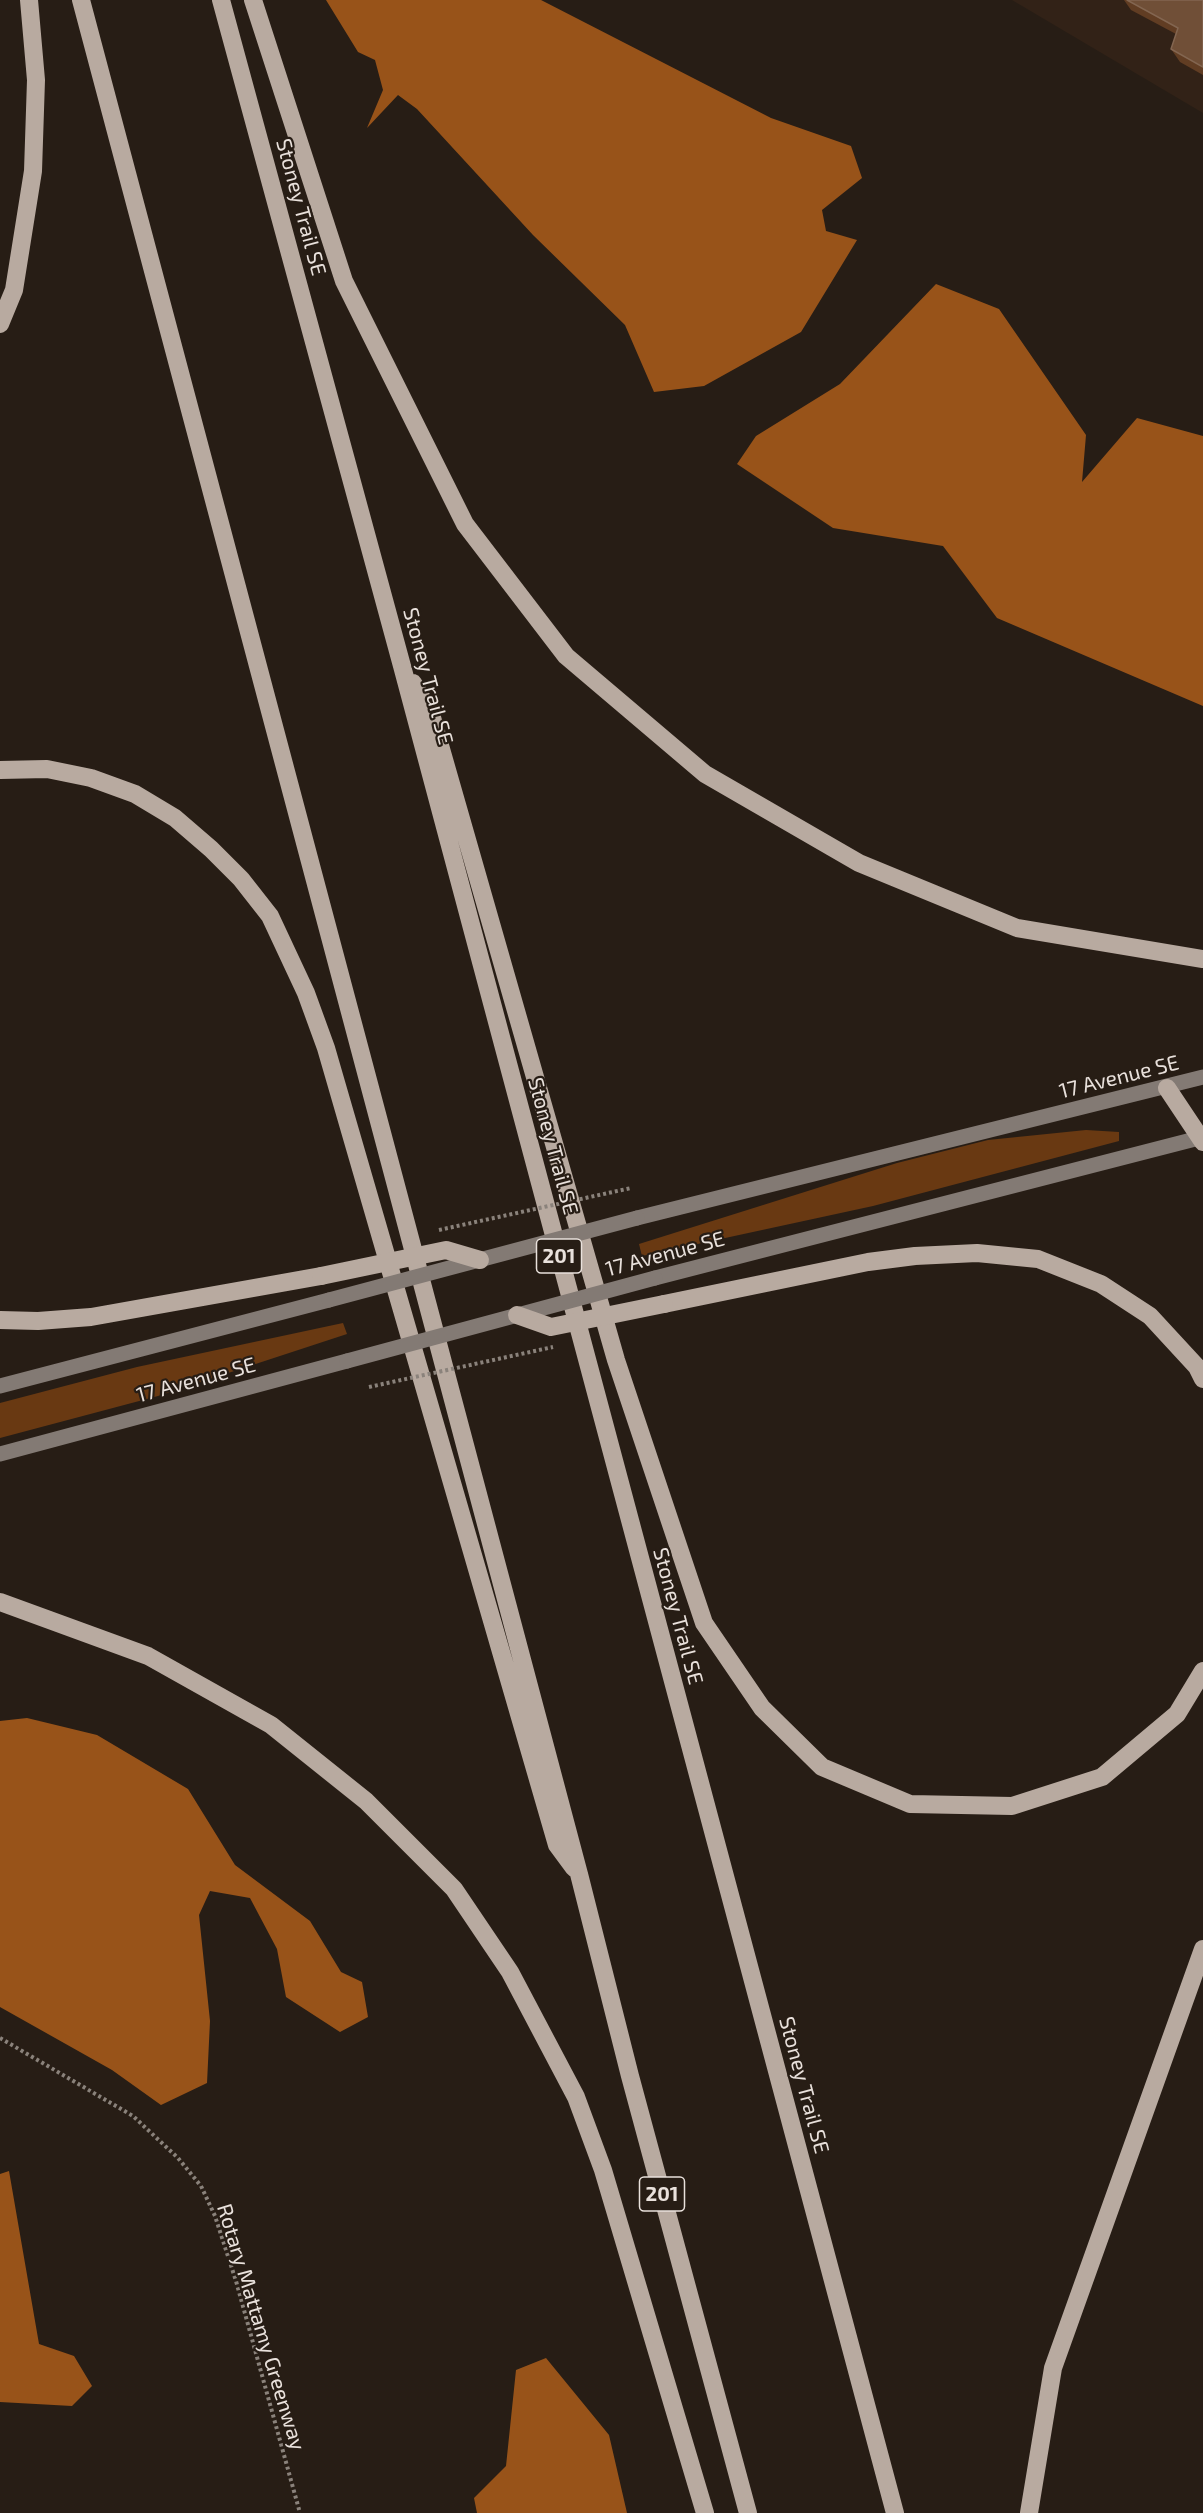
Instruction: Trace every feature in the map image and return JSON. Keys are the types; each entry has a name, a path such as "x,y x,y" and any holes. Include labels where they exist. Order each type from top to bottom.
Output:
{"highway":[{"path":"0,324 14,290 33,171 36,80 29,0"},
{"name":"201","path":"81,0 579,1874 630,2076 748,2513"},
{"name":"Stoney Trail SE","path":"221,0 402,666 895,2513"},
{"path":"253,0 344,281 465,524 566,656 705,774 859,863 1017,928 1203,959"},
{"path":"402,666 432,714 616,1360 704,1623 762,1708 822,1767 910,1804 1012,1806 1102,1777 1177,1714 1203,1671"},
{"path":"0,770 47,769 91,778 135,794 175,818 211,849 241,879 270,916 306,993 326,1047 557,1845 579,1874"},
{"path":"1167,1088 1202,1139"},
{"path":"0,1320 38,1321 91,1317 321,1276 446,1250 480,1260"},
{"path":"517,1315 551,1327 867,1262 915,1256 976,1253 1038,1259 1101,1284 1150,1316 1197,1366 1203,1379"},
{"path":"0,1602 148,1656 271,1725 366,1801 454,1889 510,1972 576,2097 603,2170 705,2513"},
{"path":"1029,2513 1053,2368 1203,1949"}],"main road":[{"name":"17 Avenue SE","path":"0,1386 637,1218 1167,1088 1203,1077"},
{"name":"17 Avenue SE","path":"0,1454 655,1278 1202,1139"}],"path":[{"path":"436,1231 630,1188"},
{"path":"369,1387 564,1344"},
{"name":"Rotary Mattamy Greenway","path":"0,2038 133,2116 178,2158 201,2186 215,2216 236,2282 300,2513"}],"shaded area":[{"path":"326,0 541,0 771,118 851,146 862,178 822,210 826,231 857,240 801,332 704,386 654,392 625,325 533,235 417,109 398,95 367,128 383,90 375,60 358,52"},
{"path":"1012,0 1203,0 1203,113"},
{"path":"936,284 999,309 1086,435 1082,482 1137,418 1203,436 1203,706 997,618 943,546 833,528 737,464 756,436 840,384"},
{"path":"1086,1130 1119,1132 1119,1141 873,1206 642,1256 639,1244 897,1163 988,1140"},
{"path":"343,1323 347,1334 158,1396 0,1438 0,1403 137,1367"},
{"path":"27,1718 97,1735 188,1789 235,1865 310,1921 341,1972 362,1982 368,2017 340,2032 286,1997 277,1949 250,1898 210,1891 199,1915 210,2021 207,2083 161,2105 112,2070 0,2007 0,1721"},
{"path":"9,2171 39,2344 74,2356 92,2386 72,2406 0,2402 0,2174"},
{"path":"546,2358 609,2435 627,2513 477,2513 474,2498 506,2466 516,2370"}],"building":[{"path":"1127,0 1203,0 1203,67 1171,49 1178,28"}]}
